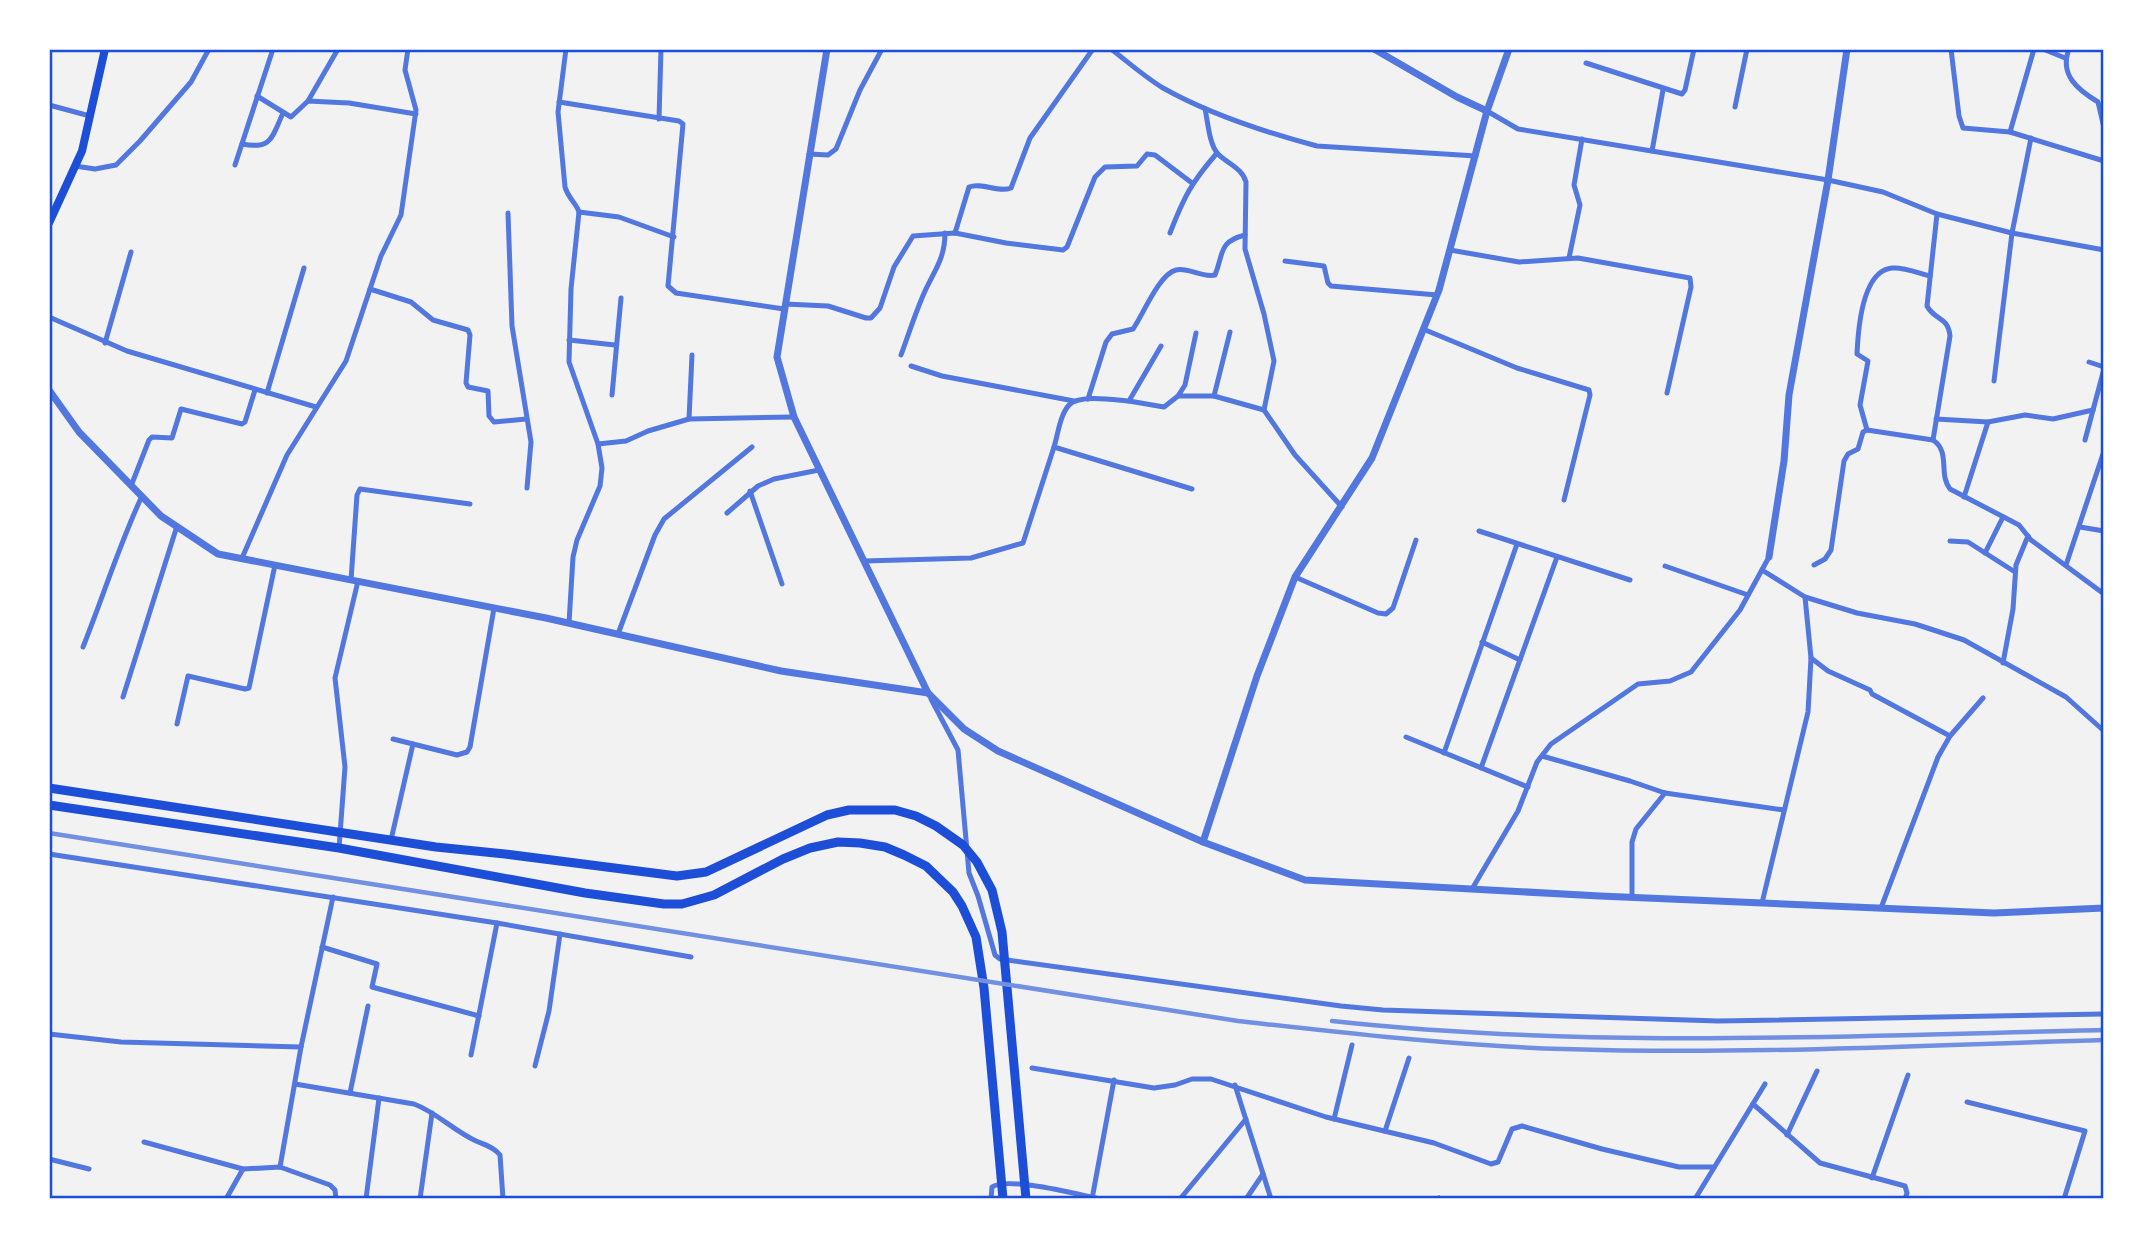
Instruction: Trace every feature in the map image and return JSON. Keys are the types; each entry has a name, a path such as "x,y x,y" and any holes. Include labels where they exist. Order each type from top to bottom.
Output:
{"main road":[{"path":"49,223 82,151 105,49"},
{"path":"49,788 436,848 505,854 659,875 690,876 736,859 827,815 870,809 895,810 916,816 963,845 977,862 992,890 998,912 1026,1199"},
{"path":"49,805 339,848 585,893 664,904 682,904 714,895 810,848 838,842 885,847 926,866 953,892 976,937 984,988 1003,1199"}],"street":[{"path":"75,166 95,169 116,165 191,82 209,49"},
{"path":"236,164 273,49"},
{"path":"308,101 338,49"},
{"path":"242,558 287,455 346,362 380,257 404,206 416,114 405,71 408,49"},
{"path":"566,49 558,123 565,187 568,198 578,207 579,212 571,289 571,370 598,444 602,468 600,486 573,557 569,624"},
{"path":"659,119 660,49"},
{"path":"827,49 777,357 794,417 958,750 969,873 995,955 1000,959 1383,1010 1718,1021 2104,1014"},
{"path":"808,154 828,155 836,149 860,90 882,49"},
{"path":"955,233 969,187 974,185 1006,191 1011,188 1033,134 1093,49"},
{"path":"1111,49 1163,88 1205,109 1240,123 1317,146 1476,156"},
{"path":"1374,49 1518,129 1828,180 1883,192 1937,214 2012,233 2104,250"},
{"path":"1203,842 1258,676 1295,577 1372,458 1437,295 1487,111 1509,49"},
{"path":"1586,63 1682,94 1694,49"},
{"path":"1735,107 1747,49"},
{"path":"1472,889 1518,811 1542,756 1551,744 1638,684 1670,681 1691,672 1740,610 1769,557 1784,461 1789,395 1828,180 1847,49"},
{"path":"1951,49 1959,116 1963,128 2010,132 2104,160"},
{"path":"2010,132 2034,49"},
{"path":"2043,49 2065,58"},
{"path":"2069,49 2065,58 2066,70 2076,88 2098,102 2104,128"},
{"path":"1652,151 1663,90"},
{"path":"257,96 291,117 308,101 349,103 416,114"},
{"path":"559,102 679,121 683,124 668,286 671,291 785,307 828,306 866,318 872,318 880,308 894,267 913,236 955,233 1063,250 1067,247 1100,169 1137,166 1151,153 1192,183"},
{"path":"49,106 90,116"},
{"path":"1205,109 1217,153 1244,176 1247,257 1254,275 1274,361 1264,410"},
{"path":"242,144 258,147 264,145 272,137 283,113"},
{"path":"1994,381 2012,233 2031,138"},
{"path":"1569,258 1580,205 1574,185 1582,139"},
{"path":"1170,233 1192,183 1217,153"},
{"path":"579,212 619,217 674,237"},
{"path":"508,213 512,326 531,442 527,488"},
{"path":"1933,440 1950,336 1948,325 1930,313 1927,306 1937,214"},
{"path":"901,355 922,296 945,250 945,233"},
{"path":"1088,399 1106,342 1112,334 1130,330 1135,326 1167,275 1180,270 1205,276 1214,275 1224,246 1234,238 1245,235"},
{"path":"1450,250 1518,262 1569,258 1690,278 1691,287 1667,393"},
{"path":"105,343 131,252"},
{"path":"1284,261 1324,266 1331,286 1437,295"},
{"path":"267,393 304,268"},
{"path":"1867,430 1860,405 1868,361 1857,354 1865,296 1870,284 1889,268 1930,276"},
{"path":"370,289 411,302 429,319 468,330 468,387 488,391 489,416 494,422 526,419"},
{"path":"612,395 621,298"},
{"path":"49,317 105,343 169,365 316,407"},
{"path":"1423,329 1517,369 1589,390 1589,401 1564,500"},
{"path":"1214,396 1230,332"},
{"path":"911,366 942,376 1074,401 1129,401 1164,407 1178,396 1185,385 1196,333"},
{"path":"569,340 615,345"},
{"path":"1129,401 1161,346"},
{"path":"689,419 692,355"},
{"path":"2084,440 2101,392 2104,368 2089,362"},
{"path":"49,390 79,432 161,516 218,554 494,608 781,671 928,693 964,729 998,751 1203,842 1304,880 1994,913 2104,908"},
{"path":"131,486 149,440 152,437 172,438 181,409 242,424 255,390"},
{"path":"1178,396 1214,396 1264,410 1295,455 1342,507"},
{"path":"863,561 971,558 1023,543 1064,413 1074,401"},
{"path":"1936,419 1987,422 2025,415 2053,419 2093,410"},
{"path":"598,444 626,441 648,431 689,419 794,417"},
{"path":"1964,497 1987,422"},
{"path":"1814,565 1825,559 1831,550 1844,461 1848,454 1858,449 1863,432 1867,430 1938,443 1943,453 1946,484 1950,489 2020,525 2028,536 2104,594"},
{"path":"618,634 664,519 752,447"},
{"path":"1054,447 1192,489"},
{"path":"2066,565 2104,451"},
{"path":"727,513 750,491 774,479 819,470"},
{"path":"339,848 345,767 335,678 355,581 357,495 360,489 470,504"},
{"path":"750,491 782,584"},
{"path":"83,648 123,539 142,496"},
{"path":"1985,553 2003,517"},
{"path":"123,697 177,526"},
{"path":"2080,527 2104,531"},
{"path":"1479,531 1630,580"},
{"path":"2003,663 2011,624 2015,572 2028,536"},
{"path":"1295,577 1386,614 1393,608 1416,540"},
{"path":"1950,541 1968,542 2015,572"},
{"path":"1444,753 1517,544"},
{"path":"1481,768 1557,557"},
{"path":"177,724 188,676 249,688 275,565"},
{"path":"1665,566 1748,595"},
{"path":"1762,570 1805,597 1857,613 1915,624 1964,640 2066,697 2104,731"},
{"path":"1762,903 1808,712 1811,658 1805,597"},
{"path":"393,738 457,755 467,752 494,608"},
{"path":"1482,642 1520,660"},
{"path":"1811,658 1828,671 1870,690 1872,694 1950,736"},
{"path":"1881,908 1938,757 1950,736 1983,698"},
{"path":"1406,737 1528,787"},
{"path":"391,840 413,744"},
{"path":"1542,756 1665,793 1784,810"},
{"path":"1632,897 1632,842 1636,829 1665,793"},
{"path":"49,854 497,923 691,957"},
{"path":"280,1167 301,1047 333,897"},
{"path":"471,1055 497,923"},
{"path":"535,1066 549,1011 560,934"},
{"path":"322,947 377,964 372,987 479,1016"},
{"path":"350,1093 368,1006"},
{"path":"49,1034 121,1042 301,1047"},
{"path":"1334,1119 1352,1045"},
{"path":"1385,1132 1409,1058"},
{"path":"1032,1068 1164,1088 1201,1077 1235,1085 1334,1119 1434,1143 1491,1164 1498,1162 1512,1129 1522,1126 1679,1167 1714,1167"},
{"path":"1787,1135 1817,1071"},
{"path":"1872,1178 1908,1075"},
{"path":"1092,1198 1114,1080"},
{"path":"295,1084 414,1104 432,1113 464,1136 496,1150 500,1155 503,1199"},
{"path":"1695,1199 1765,1084"},
{"path":"1235,1085 1271,1199"},
{"path":"366,1199 379,1098"},
{"path":"1967,1102 2084,1131 2064,1199"},
{"path":"1753,1104 1820,1163 1905,1186 1905,1199"},
{"path":"420,1199 432,1113"},
{"path":"1180,1199 1246,1119"},
{"path":"144,1142 243,1169 280,1167 330,1185 335,1190 337,1199"},
{"path":"49,1159 89,1169"},
{"path":"226,1199 243,1169"},
{"path":"1245,1199 1263,1174"},
{"path":"991,1199 992,1187 998,1183 1031,1185 1101,1199"}],"railway":[{"path":"49,833 1238,1021 1360,1034 1482,1045 1632,1051 1834,1049 2104,1040"},
{"path":"1332,1021 1428,1030 1621,1038 1815,1037 2104,1030"}]}
